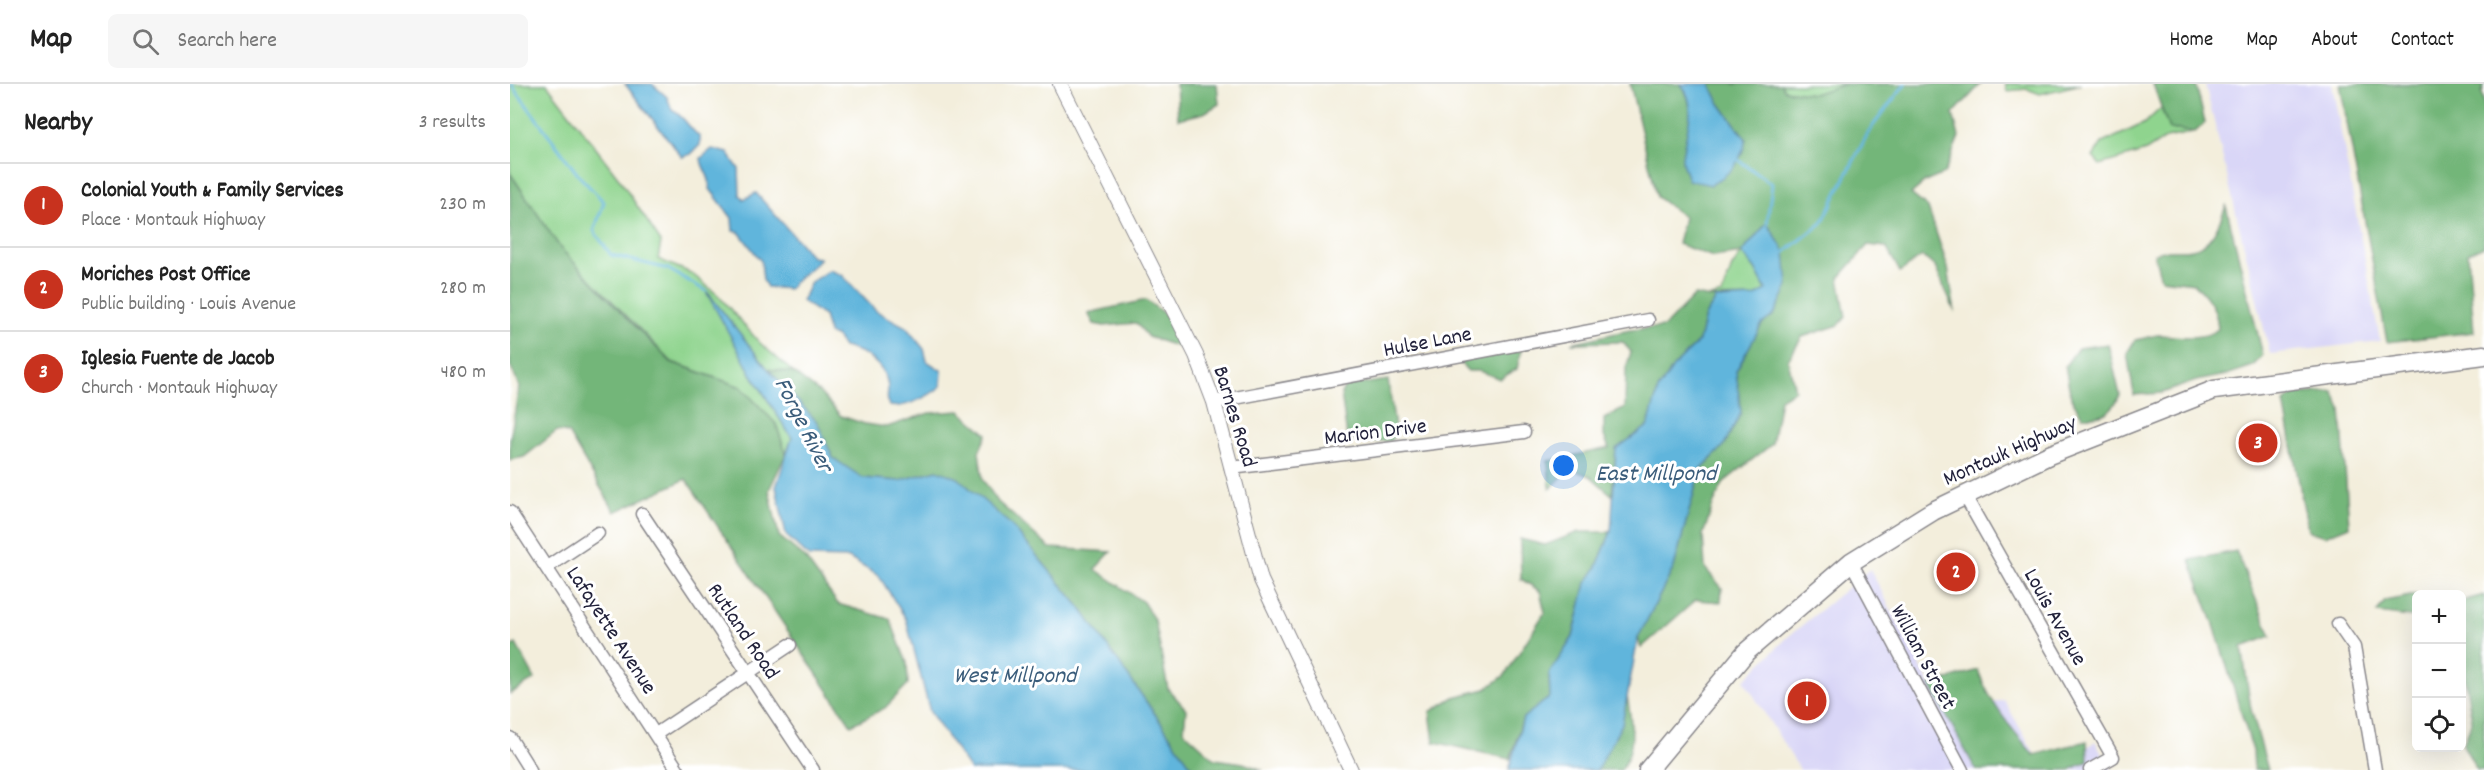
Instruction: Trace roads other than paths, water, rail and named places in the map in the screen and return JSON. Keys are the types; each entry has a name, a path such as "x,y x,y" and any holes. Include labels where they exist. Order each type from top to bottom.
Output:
{"main road":[{"name":"Montauk Highway","path":"1648,770 1746,652 1851,562 1932,511 2049,455 2214,390 2484,355"}],"street":[{"name":"Barnes Road","path":"1060,84 1196,355 1214,402 1261,580 1351,770"},
{"name":"Hulse Lane","path":"1214,402 1647,320"},
{"name":"Marion Drive","path":"1231,468 1524,432"},
{"name":"Louis Avenue","path":"1965,496 2113,757 2090,770"},
{"name":"Lafayette Avenue","path":"510,512 678,770"},
{"name":"Rutland Road","path":"642,514 813,770"},
{"path":"547,567 598,533"},
{"name":"William Street","path":"1851,562 1962,770"},
{"path":"2338,624 2354,647 2375,770"},
{"path":"656,734 790,645"},
{"path":"510,738 530,770"}],"water":[{"path":"625,84 652,84 667,97 672,110 680,115 700,137 700,145 691,154 682,157"},
{"path":"1681,84 1710,84 1718,101 1746,139 1738,161 1725,176 1711,185 1688,180 1683,166 1682,157 1690,110 1689,101"},
{"path":"712,149 728,153 739,169 740,195 744,199 756,193 812,257 820,258 789,289 767,287 763,280 761,261 739,232 733,231 732,218 710,189 702,162 701,158"},
{"name":"East Millpond","path":"1767,223 1785,252 1788,286 1774,315 1762,324 1736,371 1741,413 1723,447 1700,470 1674,567 1638,638 1622,724 1597,770 1509,770 1523,718 1550,697 1549,674 1573,637 1586,583 1596,569 1611,532 1616,449 1648,426 1658,390 1674,366 1699,341 1705,316 1716,299 1754,297 1766,290 1755,269 1742,253"},
{"path":"829,270 842,275 876,311 906,327 924,349 927,361 942,371 941,386 916,401 902,406 889,406 888,387 883,371 865,355 843,347 836,336 829,334 824,316 802,301 811,282"},
{"name":"West Millpond","path":"704,288 768,369 817,422 833,458 863,478 899,481 937,470 958,478 1011,525 1080,607 1194,770 970,770 930,712 906,619 879,576 849,558 809,557 786,535 776,487 792,438 752,375"}],"waterway":[{"name":"Forge River","path":"511,84 579,176 604,202 594,231 611,255 668,269 706,291"},
{"path":"1784,253 1822,223 1869,131 1905,84"},
{"path":"1737,159 1772,184 1767,224"}],"place":[{"name":"Iglesia Fuente de Jacob","path":"2258,443"},
{"name":"Moriches Post Office","path":"1956,572"},
{"name":"Colonial Youth & Family Services","path":"1807,701"}]}
